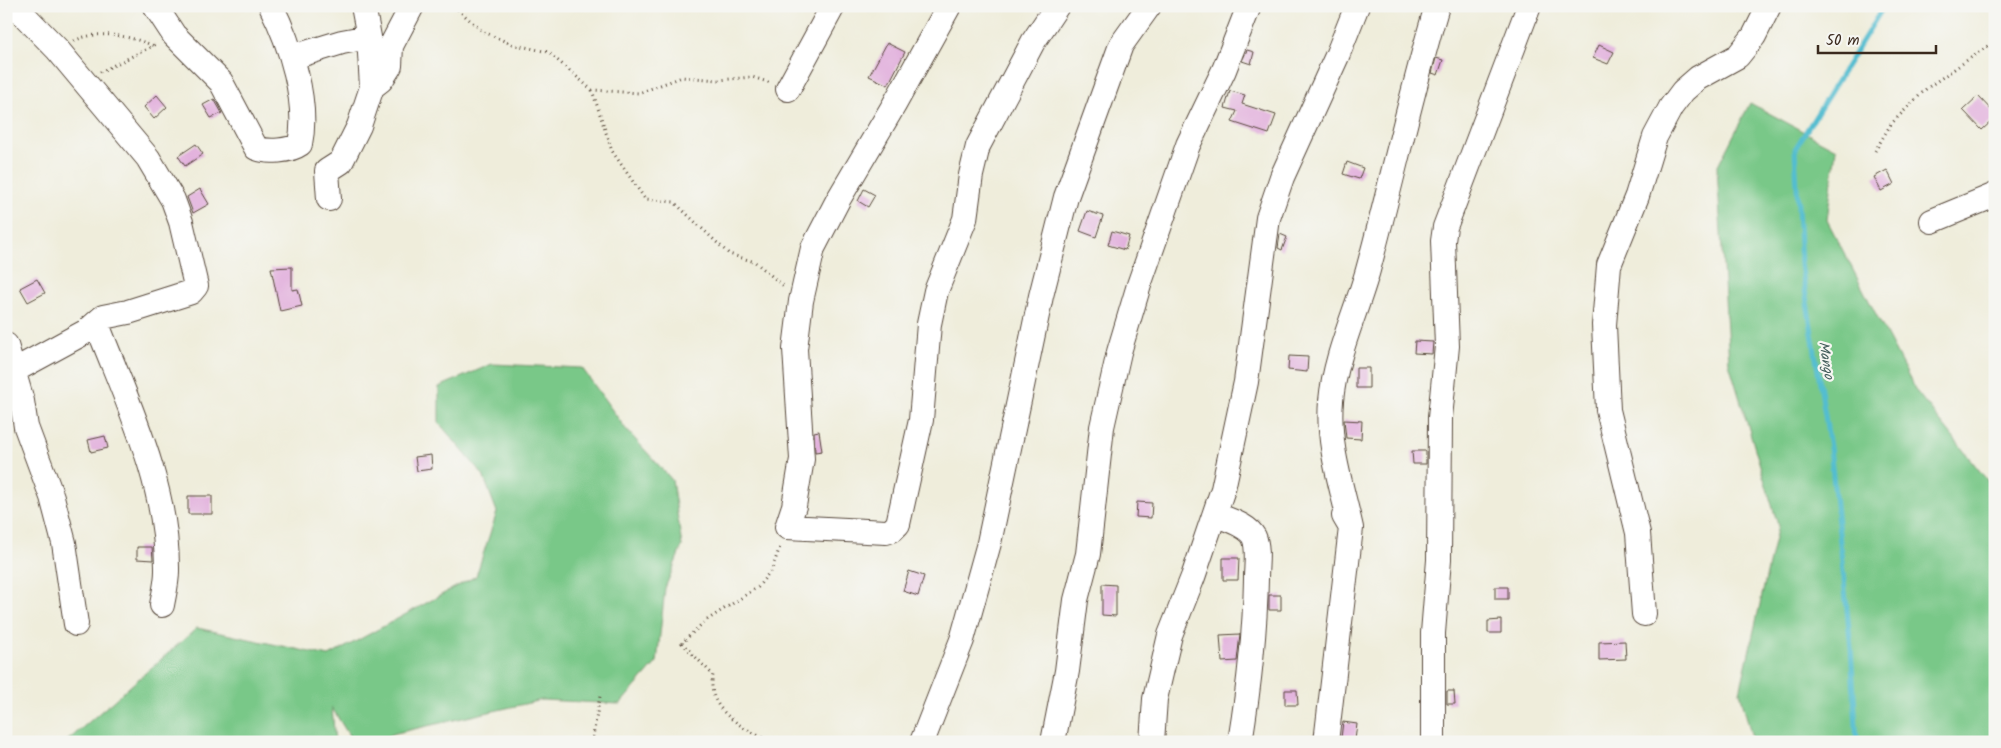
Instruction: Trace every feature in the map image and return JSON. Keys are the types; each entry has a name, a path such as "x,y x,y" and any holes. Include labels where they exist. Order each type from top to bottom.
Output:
{"street":[{"path":"10,373 87,331 103,317 139,309 191,292 196,286 181,222 173,200 139,144 57,49 15,6"},
{"path":"155,6 164,40 221,82 256,148 262,150 296,147 300,144 303,130 293,57 272,6"},
{"path":"329,199 327,172 341,162 359,126 372,87 369,37 363,6"},
{"path":"372,87 381,80 390,66 391,46 412,6"},
{"path":"788,89 832,6"},
{"path":"949,6 838,200 814,248 801,301 795,349 802,459 794,506 787,527 886,532 892,530 898,524 921,420 929,324 943,271 965,219 971,175 978,146 1032,42 1057,6"},
{"path":"922,742 962,640 989,543 1041,296 1066,198 1121,45 1149,6"},
{"path":"1053,742 1076,600 1088,554 1102,427 1119,352 1139,285 1188,145 1224,70 1249,6"},
{"path":"1152,742 1155,698 1170,635 1223,489 1246,382 1268,218 1282,178 1337,56 1357,6"},
{"path":"1326,742 1351,528 1332,445 1330,401 1340,354 1360,299 1437,6"},
{"path":"1433,742 1433,633 1439,560 1440,418 1447,346 1443,241 1445,227 1529,6"},
{"path":"1644,614 1638,533 1608,410 1604,325 1609,265 1637,196 1655,137 1671,107 1683,91 1698,78 1738,56 1754,36 1769,6"},
{"path":"293,57 342,42 369,37"},
{"path":"1932,222 1995,195"},
{"path":"96,324 142,441 154,480 166,539 167,573 162,605"},
{"path":"6,345 10,373 26,427 52,497 64,543 76,624"},
{"path":"1330,504 1333,510 1349,521 1351,528"},
{"path":"1215,514 1247,528 1254,537 1256,549 1255,618 1250,679 1240,742"}],"path":[{"path":"454,6 482,31 510,44 548,52 592,90 612,151 645,198 674,202 728,254 756,262 801,301"},
{"path":"57,49 77,39 93,36 164,40"},
{"path":"84,80 164,40"},
{"path":"1875,151 1891,124 1928,88 1995,41"},
{"path":"592,90 639,92 682,77 719,80 752,77 788,89"},
{"path":"771,742 741,726 715,703 710,688 713,675 682,643 704,622 758,587 772,569 787,527"},
{"path":"592,742 600,696"}],"green space":[{"path":"1750,103 1836,149 1827,220 1916,391 1995,490 1995,742 1753,742 1740,692 1778,525 1729,363 1717,168"},
{"path":"492,364 582,368 625,428 672,480 682,546 665,588 657,662 620,704 542,700 392,734 381,742 353,742 332,708 335,742 66,742 197,628 329,656 476,576 497,512 483,475 439,423 439,387"}],"building":[{"path":"887,43 905,52 888,85 869,76"},
{"path":"1599,45 1614,52 1608,64 1593,58"},
{"path":"1247,50 1254,52 1251,64 1242,61"},
{"path":"1436,58 1443,60 1438,75 1432,73"},
{"path":"1230,91 1245,95 1242,104 1276,115 1269,134 1232,122 1237,111 1225,108"},
{"path":"157,95 167,107 154,119 144,107"},
{"path":"1978,96 1995,114 1995,118 1982,130 1963,110"},
{"path":"214,99 222,113 211,118 203,105"},
{"path":"196,144 203,154 185,166 178,156"},
{"path":"1347,162 1363,168 1359,179 1343,174"},
{"path":"1887,170 1894,184 1881,191 1874,177"},
{"path":"200,189 209,204 193,213 187,197"},
{"path":"864,189 875,195 868,207 858,201"},
{"path":"1087,211 1103,216 1096,237 1080,231"},
{"path":"1112,231 1129,236 1125,250 1108,245"},
{"path":"1280,234 1287,237 1282,250 1278,248"},
{"path":"292,267 292,290 298,289 302,306 280,311 271,268"},
{"path":"37,279 45,293 28,302 20,288"},
{"path":"1415,341 1433,342 1432,354 1414,353"},
{"path":"1289,356 1308,357 1307,372 1288,370"},
{"path":"1356,368 1369,368 1369,388 1356,388"},
{"path":"1344,420 1362,421 1361,439 1346,438"},
{"path":"819,431 822,451 815,452 814,432"},
{"path":"105,436 108,448 91,452 88,440"},
{"path":"1412,451 1426,451 1426,464 1413,464"},
{"path":"431,455 432,469 417,471 415,457"},
{"path":"188,496 212,496 212,514 188,514"},
{"path":"1137,502 1152,503 1151,518 1136,517"},
{"path":"137,547 152,547 153,560 137,559"},
{"path":"1223,558 1239,558 1238,580 1223,580"},
{"path":"909,571 924,576 918,596 903,591"},
{"path":"1102,584 1116,585 1116,616 1102,615"},
{"path":"1495,587 1508,587 1508,599 1495,599"},
{"path":"1269,595 1281,595 1281,610 1269,610"},
{"path":"1501,620 1501,633 1488,633 1488,621"},
{"path":"1240,634 1237,661 1222,662 1220,635"},
{"path":"1625,641 1626,659 1599,660 1599,642"},
{"path":"1285,690 1297,690 1298,705 1285,705"},
{"path":"1447,691 1454,691 1455,704 1447,704"},
{"path":"1343,722 1357,724 1355,740 1341,738"}],"waterway":[{"name":"Mango","path":"1857,742 1851,648 1830,447 1801,264 1795,149 1884,6"}]}
